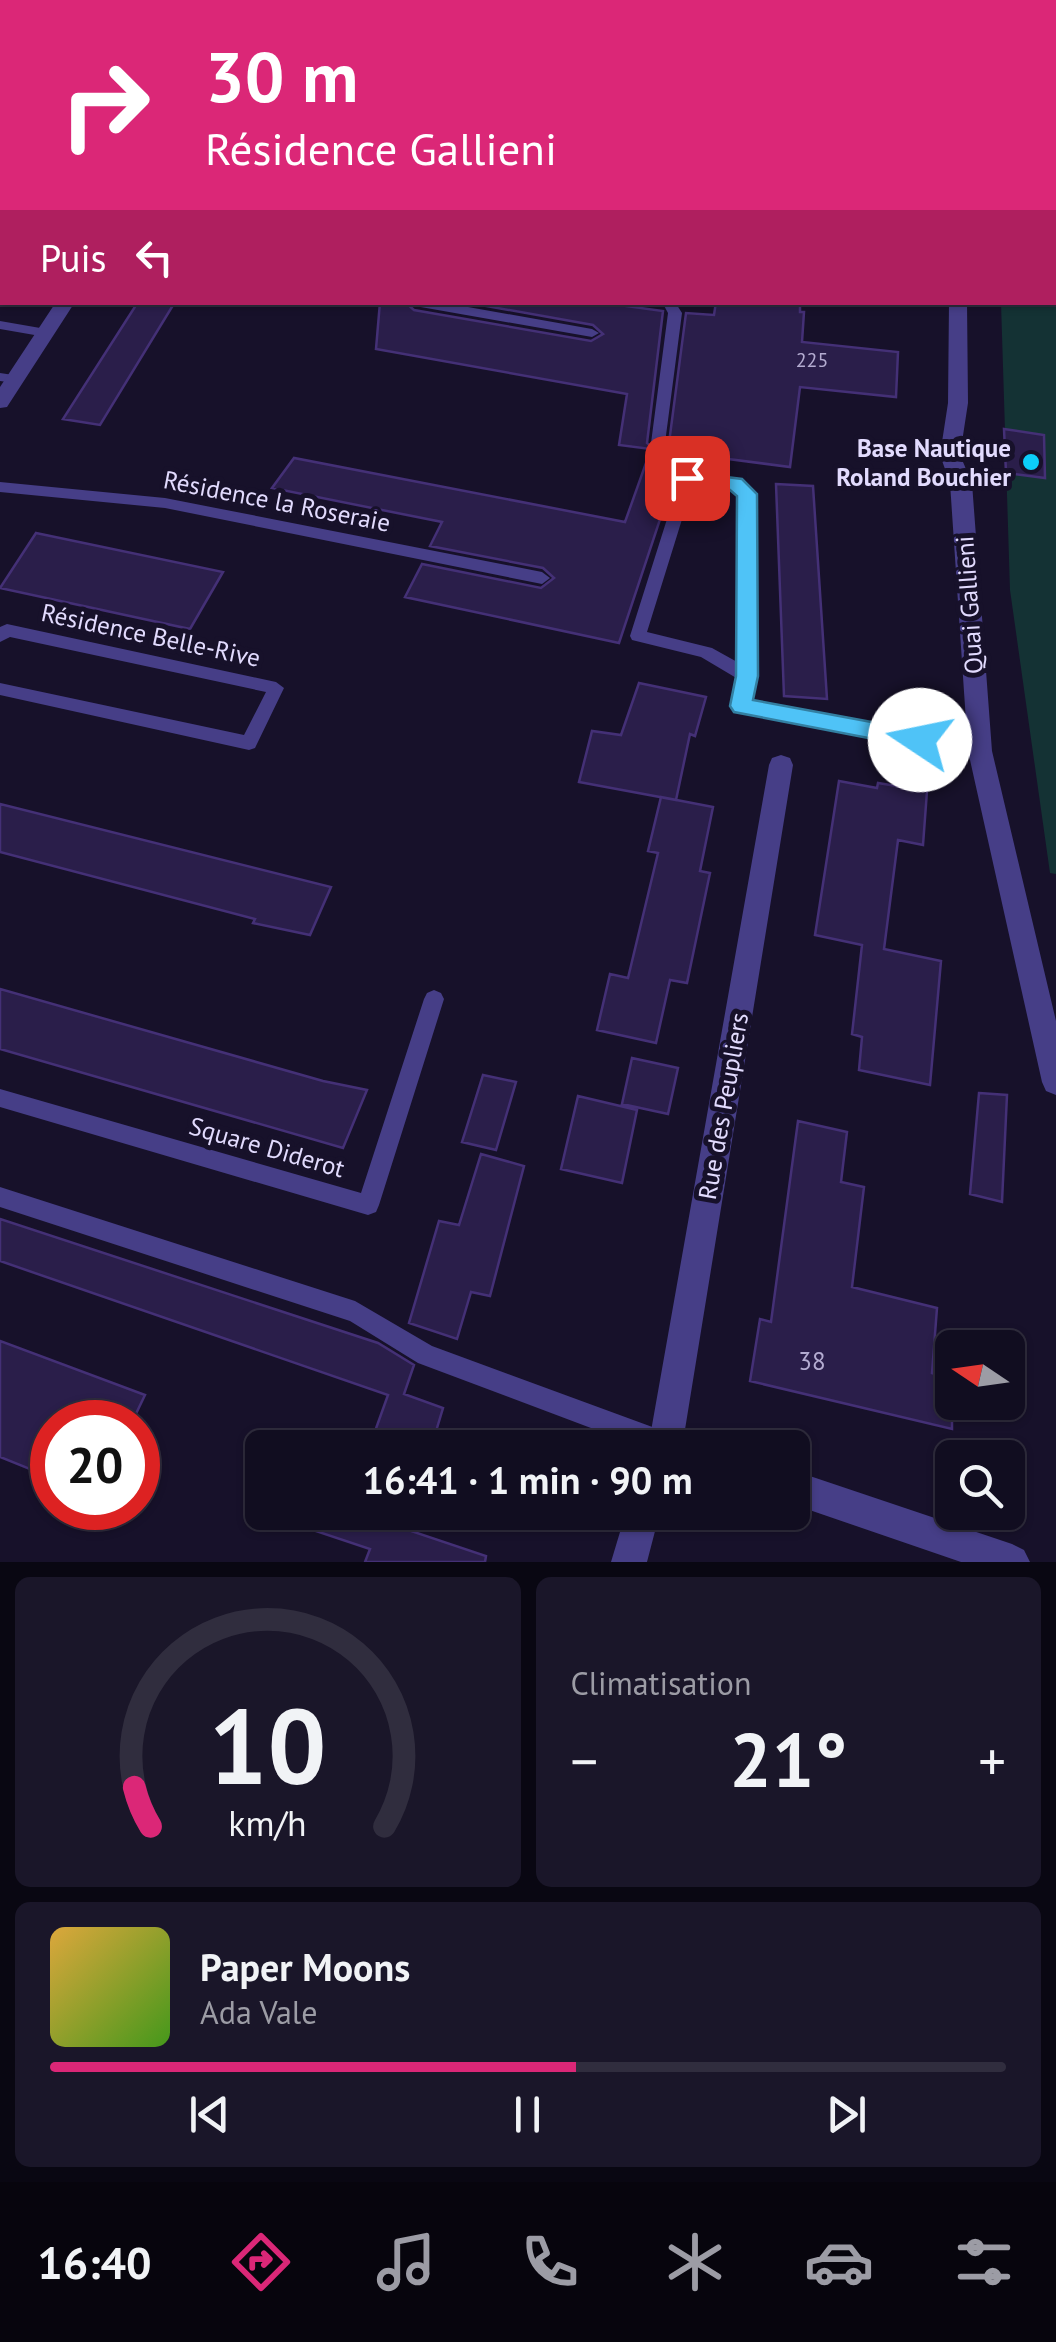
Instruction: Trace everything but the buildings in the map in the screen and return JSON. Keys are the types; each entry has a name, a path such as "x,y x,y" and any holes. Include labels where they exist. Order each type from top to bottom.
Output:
{"street":[{"path":"0,402 8,378 64,305"},
{"name":"Quai Gallieni","path":"958,305 958,402 950,455 962,483 980,751 1056,1082"},
{"name":"Rue des Peupliers","path":"672,1430 781,765"},
{"path":"810,1493 1012,1562"},
{"path":"629,1562 638,1530"}],"lane":[{"path":"431,305 592,333"},
{"path":"658,443 675,313 670,305"},
{"path":"0,325 46,332"},
{"path":"747,676 706,652 638,636 687,478 736,484 747,494 747,676 741,706 980,751"},
{"name":"Résidence la Roseraie","path":"0,487 164,503 542,578"},
{"name":"Résidence Belle-Rive","path":"0,636 7,630 276,688 249,743 0,689"},
{"name":"Square Diderot","path":"0,1098 368,1206 434,999"},
{"path":"0,1197 355,1312 426,1354 627,1430"}],"green space":[{"name":"Base Nautique Roland Bouchier","path":"1001,305 1056,305 1056,874 1050,873 1010,590"}],"place":[{"name":"Base Nautique Roland Bouchier","path":"1031,462"}],"route":[{"path":"687,478 736,484 747,494 747,676 741,706 920,740"}]}
